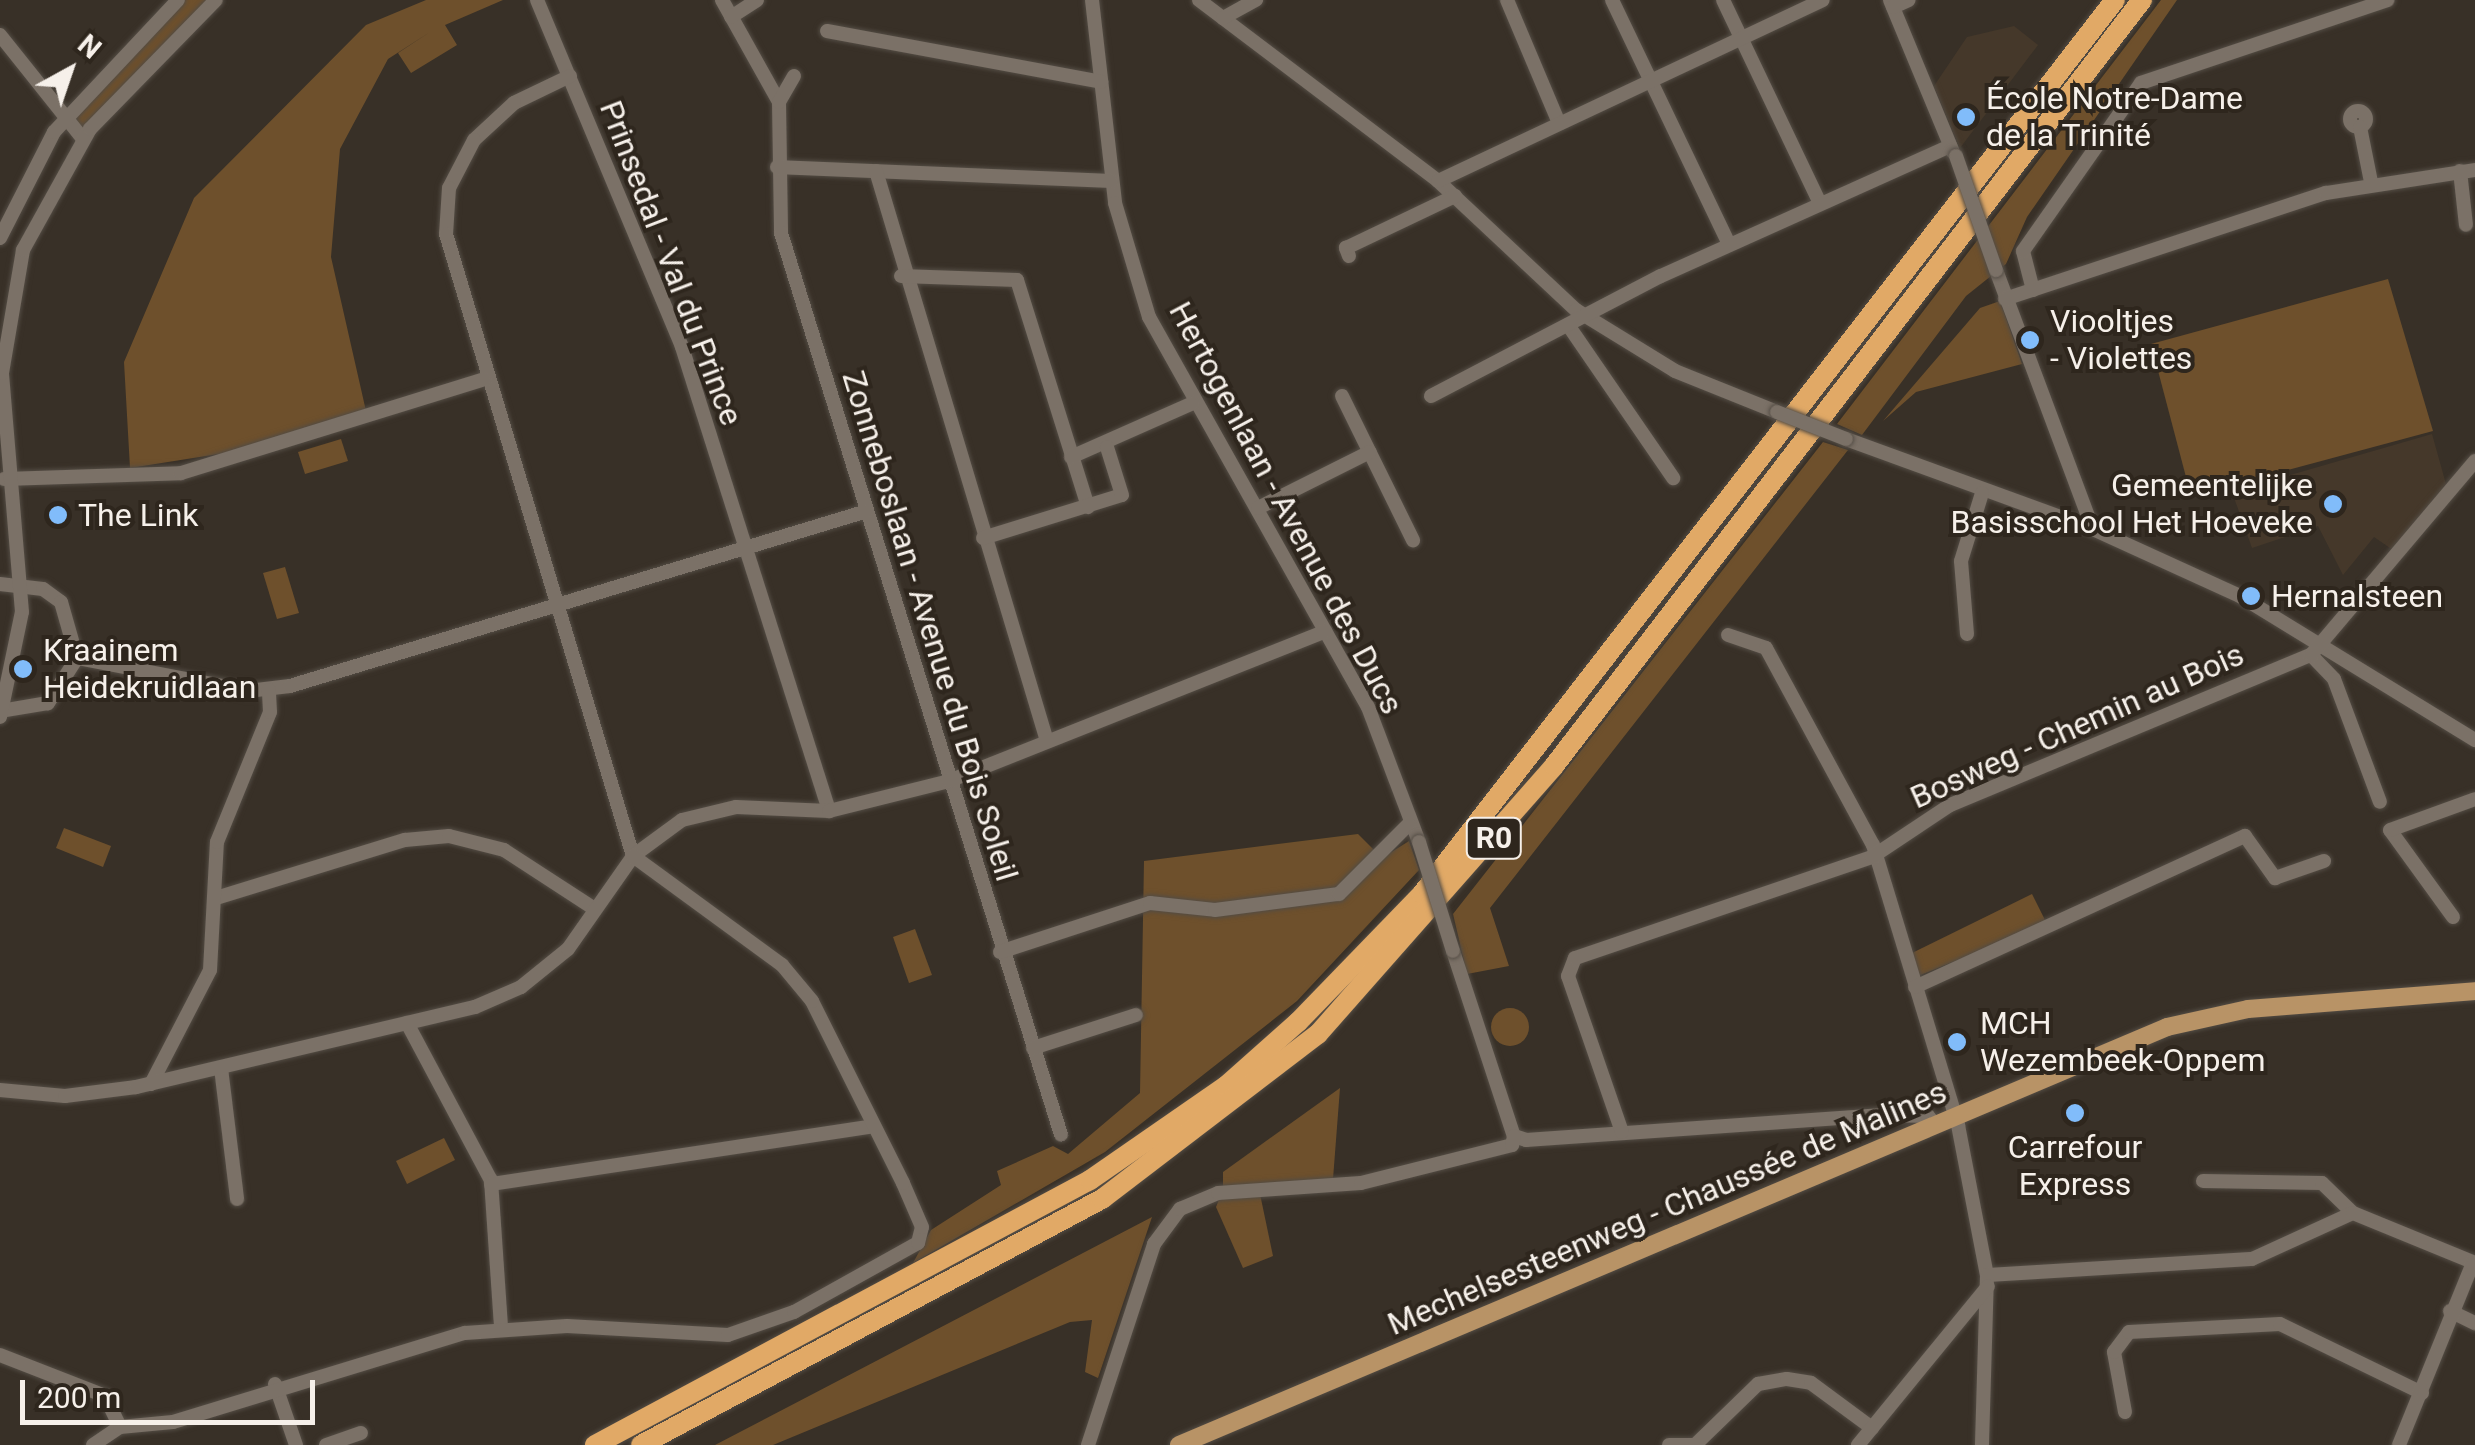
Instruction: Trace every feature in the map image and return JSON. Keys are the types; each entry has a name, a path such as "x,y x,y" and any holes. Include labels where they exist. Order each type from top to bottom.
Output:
{"highway":[{"name":"R0","path":"595,1445 1090,1180 1227,1085 1298,1022 1422,894 2116,0"},
{"name":"R0","path":"641,1445 1102,1199 1318,1034 1554,766 2142,0"}],"main road":[{"name":"Mechelsesteenweg - Chaussée de Malines","path":"1178,1445 2207,1016 2475,990"}],"street":[{"path":"0,238 62,121 178,0"},
{"path":"78,658 48,703 1,713 18,658 22,584 5,479 2,373 8,305 40,208 83,139 216,0"},
{"name":"Prinsedal - Val du Prince","path":"537,0 682,347 829,812"},
{"path":"722,0 780,102"},
{"path":"731,16 757,0"},
{"name":"Hertogenlaan - Avenue des Ducs","path":"1092,0 1111,180 1149,317 1193,403 1258,508 1368,708 1419,842 1514,1136"},
{"path":"1198,0 1438,181 1586,317 1675,371 1982,493 2087,527 2326,646 2475,740"},
{"path":"1223,18 1256,0"},
{"path":"1506,0 1558,124"},
{"path":"1612,0 1729,244"},
{"path":"1723,0 1819,201"},
{"path":"1438,181 1822,0"},
{"path":"1909,0 1892,4 1953,151 2087,527"},
{"path":"2033,290 2023,251 2141,83 2388,0"},
{"path":"827,31 1101,82"},
{"path":"0,35 62,121 83,139"},
{"path":"93,1445 120,1427 173,1422 275,1384 501,1328 728,1334 794,1312 918,1243 922,1228 812,1001 782,964 633,856 484,378 447,248 449,188 494,118 570,76"},
{"path":"780,102 794,76"},
{"name":"Zonneboslaan - Avenue du Bois Soleil","path":"780,102 778,219 1000,952 1061,1135"},
{"path":"2360,127 2372,182"},
{"path":"1431,396 1819,201 1953,151"},
{"path":"777,167 1111,180"},
{"path":"876,170 902,276 1047,740"},
{"path":"2005,299 2372,182 2468,170 2466,225"},
{"path":"1350,256 1346,248 1455,196"},
{"path":"902,276 1018,280 1088,507"},
{"path":"1568,325 1673,478"},
{"path":"5,479 182,474 484,378"},
{"path":"1342,396 1413,540"},
{"path":"1071,457 1106,447 1193,403"},
{"path":"983,538 1122,495 1106,447"},
{"path":"1258,508 1370,452"},
{"name":"Bosweg - Chemin au Bois","path":"1622,1132 1568,976 1576,958 1872,857 1939,810 2311,655 2326,646 2475,461"},
{"path":"1967,634 1961,561 1982,493"},
{"path":"78,658 269,690 867,511"},
{"path":"0,584 22,584 61,602 78,658"},
{"path":"0,1090 65,1096 150,1084 407,1023 521,988 568,949 633,856 668,827 712,810 829,812 949,781 1326,631"},
{"path":"1728,635 1758,639 1802,703 1872,857 1915,987 1956,1118 1988,1280 1982,1445"},
{"path":"2311,655 2334,679 2380,802"},
{"path":"150,1084 210,970 218,842 270,712 269,690"},
{"path":"2453,917 2390,830 2475,799"},
{"path":"1000,952 1135,907 1328,897 1409,824"},
{"path":"216,898 406,840 449,836 504,850 596,909"},
{"path":"1915,987 2245,836 2276,878 2324,861"},
{"path":"1032,1048 1136,1015"},
{"path":"407,1023 491,1184 501,1328"},
{"path":"222,1068 236,1199"},
{"path":"1088,1445 1154,1244 1180,1209 1218,1193 1362,1183 1512,1145 1514,1136 1886,1115 1928,1116 1936,1126"},
{"path":"491,1184 873,1126"},
{"path":"2203,1181 2322,1183 2353,1213 2474,1263 2450,1311 2399,1445"},
{"path":"1858,1445 1988,1280 2252,1259 2353,1213"},
{"path":"2450,1311 2475,1323"},
{"path":"2124,1412 2114,1352 2129,1332 2280,1324 2422,1392"},
{"path":"0,1355 104,1396 120,1427"},
{"path":"1669,1445 1694,1445 1758,1384 1787,1378 1811,1383 1872,1428"},
{"path":"275,1384 296,1445"},
{"path":"326,1445 361,1434"}],"shaded area":[{"path":"182,0 211,0 85,131 70,117"},
{"path":"426,0 503,0 445,25 457,45 411,73 398,53 430,32 388,59 340,149 331,257 366,411 225,453 130,468 124,362 194,198 366,25"},
{"path":"2161,0 2177,0 2027,217 2006,264 1966,296 1862,435 1837,424"},
{"name":"École Notre-Dame de la Trinité","path":"2014,26 2038,45 1960,148 1934,86 1967,37"},
{"path":"2388,279 2433,431 2191,496 2151,344"},
{"path":"2000,301 2022,364 1916,392 1883,421 1980,308"},
{"name":"Gemeentelijke Basisschool Het Hoeveke","path":"2432,434 2446,484 2393,550 2374,537 2343,575 2318,526 2252,548 2232,492"},
{"path":"341,439 348,461 305,474 298,452"},
{"path":"1823,442 1848,450 1490,908 1509,966 1467,974 1453,914"},
{"path":"285,567 299,613 277,619 263,573"},
{"path":"64,828 111,846 103,867 56,848"},
{"path":"1358,834 1382,858 1409,841 1419,870 1297,1001 1105,1152 913,1263 931,1230 1001,1185 997,1171 1053,1146 1068,1154 1140,1093 1144,861"},
{"path":"2032,894 2047,924 1918,976 1910,954"},
{"path":"915,929 932,975 909,983 893,937"},
{"path":"1510,1008 1523,1014 1529,1027 1523,1040 1510,1046 1497,1040 1491,1027 1497,1014"},
{"path":"1340,1088 1333,1179 1223,1186 1223,1172"},
{"path":"444,1138 455,1160 407,1184 396,1161"},
{"path":"1260,1194 1273,1256 1243,1268 1216,1207 1220,1197"},
{"path":"1152,1217 1098,1378 1085,1372 1092,1320 1070,1322 773,1445 715,1445"}],"place":[{"name":"École Notre-Dame de la Trinité","path":"1966,117"},
{"name":"Viooltjes - Violettes","path":"2030,340"},
{"name":"Gemeentelijke Basisschool Het Hoeveke","path":"2333,504"},
{"name":"The Link","path":"58,515"},
{"name":"Hernalsteen","path":"2251,596"},
{"name":"Kraainem Heidekruidlaan","path":"23,669"},
{"name":"MCH Wezembeek-Oppem","path":"1957,1042"},
{"name":"Carrefour Express","path":"2075,1113"}]}
